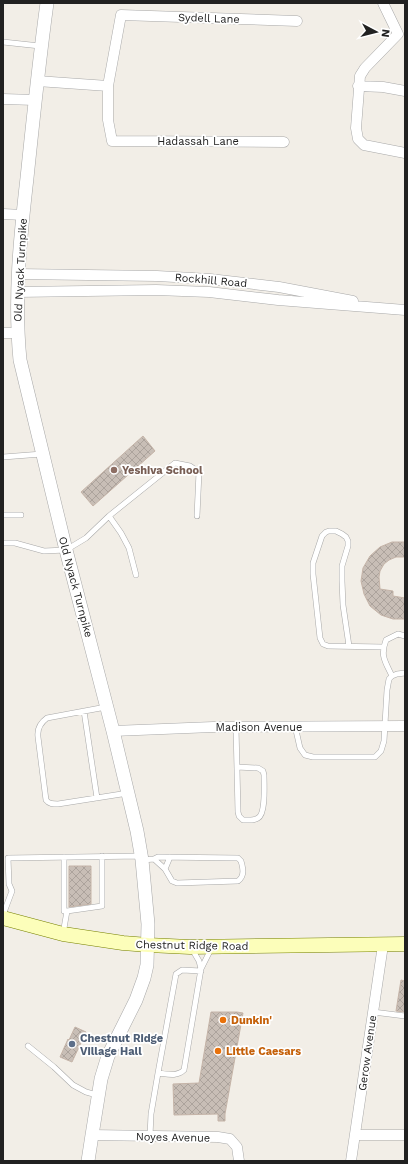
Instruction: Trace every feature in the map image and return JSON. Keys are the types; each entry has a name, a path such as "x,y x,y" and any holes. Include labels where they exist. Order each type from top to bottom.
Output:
{"main road":[{"name":"Chestnut Ridge Road","path":"3,918 63,934 123,943 148,945 191,947 405,944"}],"street":[{"name":"Old Nyack Turnpike","path":"47,3 35,100 18,274 17,333 20,360 137,831 146,858 148,924 147,965 136,1000 108,1056 101,1079 88,1161"},
{"path":"383,3 398,34 365,68 360,76 358,86 356,128 358,139 364,145 405,153"},
{"name":"Sydell Lane","path":"108,86 121,15 297,21"},
{"path":"37,82 108,86"},
{"name":"Hadassah Lane","path":"108,86 108,120 112,141 284,142"},
{"path":"358,86 405,90"},
{"path":"3,99 35,100"},
{"path":"3,214 23,215"},
{"name":"Rockhill Road","path":"18,274 157,276 210,279 279,287 403,310"},
{"name":"Rockhill Road","path":"17,292 156,290 202,292 403,310"},
{"path":"3,333 17,333"},
{"name":"Madison Avenue","path":"113,731 213,727 405,726"},
{"name":"Gerow Avenue","path":"350,1161 383,945"},
{"name":"Noyes Avenue","path":"92,1135 218,1137 230,1139 237,1147 239,1161"},
{"path":"355,1135 405,1136"}],"lane":[{"path":"3,42 41,46"},
{"path":"3,457 43,454"},
{"path":"3,543 15,543 44,551 66,550 86,538 108,516 176,463 190,466 199,472 197,516"},
{"path":"3,516 21,515"},
{"path":"108,516 121,533 129,548 136,575"},
{"path":"349,646 343,605 342,581 342,566 348,541 342,534 329,531 322,536 313,563 320,638 323,644 328,646 383,647"},
{"path":"295,726 300,748 305,755 313,757 375,757 381,751 384,741 387,690 391,677 382,649 386,640 398,634 405,636"},
{"path":"391,677 397,674 405,674"},
{"path":"107,707 47,718 39,725 38,737 46,800 50,803 58,804 128,793"},
{"path":"84,711 97,798"},
{"path":"236,727 238,812 239,816 243,820 256,820 261,817 263,811 263,771 258,768 237,767"},
{"path":"67,911 102,906 102,856"},
{"path":"3,915 12,891 8,884 8,858 102,856 146,858 238,858 242,861 243,871 241,879 238,881 178,882 172,881 164,869 146,858"},
{"path":"64,857 64,911 67,911"},
{"path":"164,869 170,857"},
{"path":"63,934 67,911"},
{"path":"158,1073 176,1075 182,1073 184,1070 201,970 212,946"},
{"path":"191,947 199,961 201,970"},
{"path":"150,1136 151,1114 176,974 182,970 201,970"},
{"path":"373,1012 405,1016"},
{"path":"28,1046 73,1085 98,1096"}],"building":[{"path":"143,436 155,451 93,506 81,492"},
{"path":"392,542 405,542 405,557 396,557 384,564 380,571 379,577 380,589 393,591 393,596 405,598 405,619 393,619 381,615 370,606 364,594 361,581 363,568 370,556 380,547"},
{"path":"69,866 91,866 91,904 69,907"},
{"path":"401,980 405,981 405,1012 396,1011"},
{"path":"211,1012 243,1013 225,1121 218,1121 218,1114 174,1115 173,1084 199,1083"},
{"name":"Chestnut Ridge Village Hall","path":"75,1027 86,1032 72,1062 60,1057"}],"place":[{"name":"Yeshiva School","path":"114,470"},
{"name":"Dunkin'","path":"223,1020"},
{"name":"Chestnut Ridge Village Hall","path":"72,1044"},
{"name":"Little Caesars","path":"218,1051"}]}
